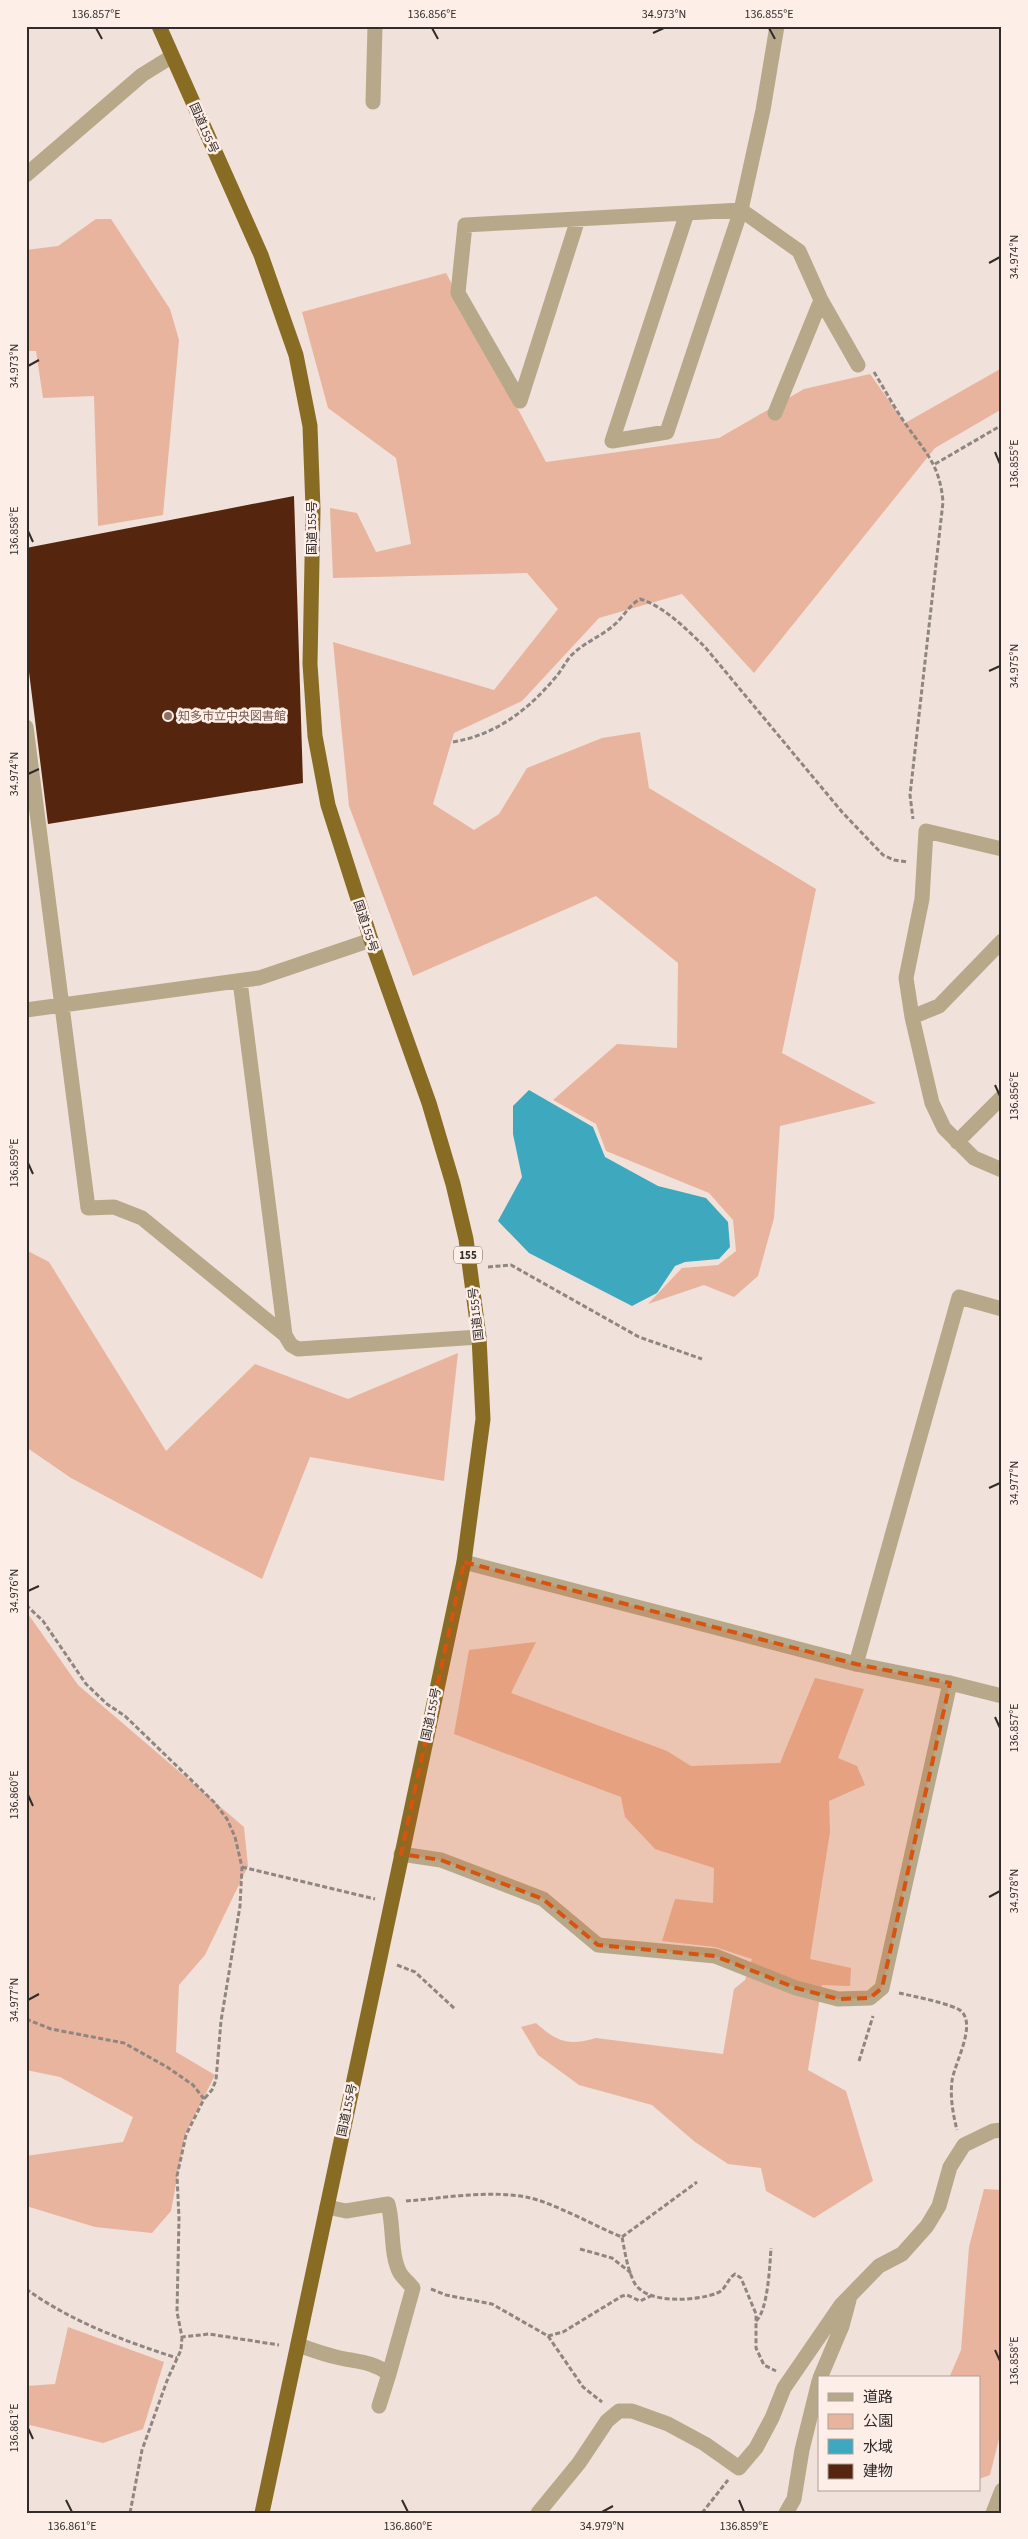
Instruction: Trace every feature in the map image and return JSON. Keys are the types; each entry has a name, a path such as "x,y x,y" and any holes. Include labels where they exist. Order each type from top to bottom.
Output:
{"highway":[{"name":"国道155号","path":"159,26 261,256 296,355 310,426 313,509 310,664 315,736 328,805 371,940 430,1103 454,1184 466,1239 479,1337 483,1419 464,1562 262,2513"}],"street":[{"path":"373,102 375,26"},
{"path":"687,213 612,441 667,432 741,210 763,110 777,26"},
{"path":"26,175 142,75 172,57"},
{"path":"578,219 520,401 458,293 465,225 741,210 799,251 822,300 858,365"},
{"path":"775,412 822,300"},
{"path":"26,727 88,1208 114,1207 142,1218 285,1335 291,1345 298,1349 479,1337"},
{"path":"1002,848 926,831 922,899 906,978 912,1017 932,1103 944,1128 974,1158 1002,1170"},
{"path":"26,1010 259,978 371,940"},
{"path":"912,1017 939,1006 1002,941"},
{"path":"240,981 285,1335"},
{"path":"957,1142 1002,1097"},
{"path":"856,1664 959,1297 1002,1309"},
{"path":"464,1562 856,1664 950,1682 1002,1696"},
{"path":"401,1854 441,1860 543,1899 598,1945 715,1956 796,1988 838,1999 870,1998 882,1988 950,1682"},
{"path":"538,2513 578,2463 607,2421 619,2411 632,2411 668,2424 705,2444 739,2468 756,2448 793,2374 841,2305 879,2266 902,2254 927,2226 939,2206 950,2167 964,2145 993,2131 1002,2130"},
{"path":"327,2207 346,2211 388,2204 392,2220 396,2262 401,2274 413,2288 379,2406"},
{"path":"822,2376 842,2326 850,2296"},
{"path":"297,2347 336,2357 364,2361 389,2374"},
{"path":"786,2513 794,2499 802,2450 818,2388"},
{"path":"993,2513 1002,2490"}],"path":[{"path":"858,365 869,365 935,464 941,481 943,502 910,795 910,812 915,823 926,831"},
{"path":"935,464 1002,425"},
{"path":"453,742 475,738 497,728 529,706 556,678 574,652 614,625 640,599 684,627 720,664 842,812 884,855 894,860 925,863"},
{"path":"470,1270 511,1265 639,1337 702,1359"},
{"path":"26,1605 43,1621 86,1684 107,1704 125,1716 214,1802 227,1819 235,1837 242,1867 240,1906 221,2021 216,2080 186,2135 177,2176 179,2218 177,2312 182,2337 181,2350 142,2450 130,2513"},
{"path":"242,1867 391,1903"},
{"path":"379,1961 400,1965 415,1972 455,2009"},
{"path":"859,2061 882,1988 950,2006 961,2011 966,2017 966,2036 952,2082 952,2111 964,2145"},
{"path":"26,2019 51,2030 124,2043 173,2071 193,2085 204,2099"},
{"path":"622,2237 697,2182"},
{"path":"388,2204 486,2194 526,2197 622,2237"},
{"path":"622,2237 634,2284 641,2290 653,2295 682,2301 718,2293 724,2288 728,2279 735,2274 741,2278 756,2314 756,2348 764,2365 774,2371 793,2374"},
{"path":"756,2321 760,2317 764,2303 771,2248"},
{"path":"580,2249 612,2258 631,2273"},
{"path":"413,2288 423,2286 446,2295 465,2297 492,2304 548,2336 584,2387 616,2414"},
{"path":"26,2289 54,2308 86,2325 177,2358"},
{"path":"548,2336 563,2332 622,2296 640,2301 653,2295"},
{"path":"182,2337 208,2334 297,2347"},
{"path":"702,2513 739,2468"}],"highlighted area":[{"path":"464,1562 856,1664 950,1683 882,1988 870,1998 838,1999 796,1988 715,1956 598,1945 543,1899 441,1860 401,1854"}],"green space":[{"path":"96,219 111,219 170,309 179,340 163,515 98,526 94,396 43,398 36,351 26,351 26,250 58,246"},
{"path":"446,273 546,462 719,438 804,389 870,374 905,423 1002,368 1002,409 935,448 754,673 682,594 599,618 522,701 454,733 433,804 474,830 499,814 527,768 602,738 640,732 649,788 816,889 782,1053 876,1103 780,1126 774,1218 758,1276 734,1297 704,1285 648,1304 682,1268 718,1265 736,1251 733,1220 709,1193 606,1151 596,1124 553,1100 617,1044 677,1048 678,963 596,896 413,976 349,806 333,642 494,690 558,609 527,573 333,578 330,508 357,513 376,552 411,544 396,458 328,408 302,312"},
{"path":"26,1250 49,1262 166,1451 255,1364 348,1399 458,1353 444,1481 310,1457 262,1579 71,1478 26,1447"},
{"path":"26,1611 78,1685 244,1827 248,1866 205,1955 179,1985 176,2052 215,2075 185,2135 171,2211 152,2233 95,2227 26,2206 26,2156 123,2142 133,2117 60,2077 26,2070"},
{"path":"536,1642 511,1693 667,1751 691,1766 780,1763 815,1678 864,1689 838,1758 857,1766 865,1785 829,1801 830,1832 810,1959 851,1968 850,1986 822,1985 808,2070 846,2091 873,2181 814,2218 766,2191 761,2168 728,2164 695,2142 652,2105 579,2085 538,2055 521,2027 536,2023 557,2038 570,2042 596,2038 723,2054 734,1989 745,1980 752,1959 715,1947 662,1941 675,1899 713,1903 714,1868 655,1849 625,1817 621,1797 454,1734 469,1650"},
{"path":"984,2189 1002,2190 1002,2427 990,2475 980,2479 980,2376 950,2376 961,2350 969,2247"},
{"path":"68,2327 164,2362 143,2429 103,2443 30,2425 26,2434 26,2386 55,2384"}],"water":[{"path":"529,1090 593,1127 605,1157 658,1186 706,1198 728,1222 730,1247 719,1259 685,1262 675,1266 657,1293 632,1306 529,1253 498,1221 522,1177 513,1134 513,1106"}],"building":[{"name":"知多市立中央図書館","path":"294,496 303,783 48,824 26,648 26,548"}],"place":[{"name":"知多市立中央図書館","path":"168,716"}]}
